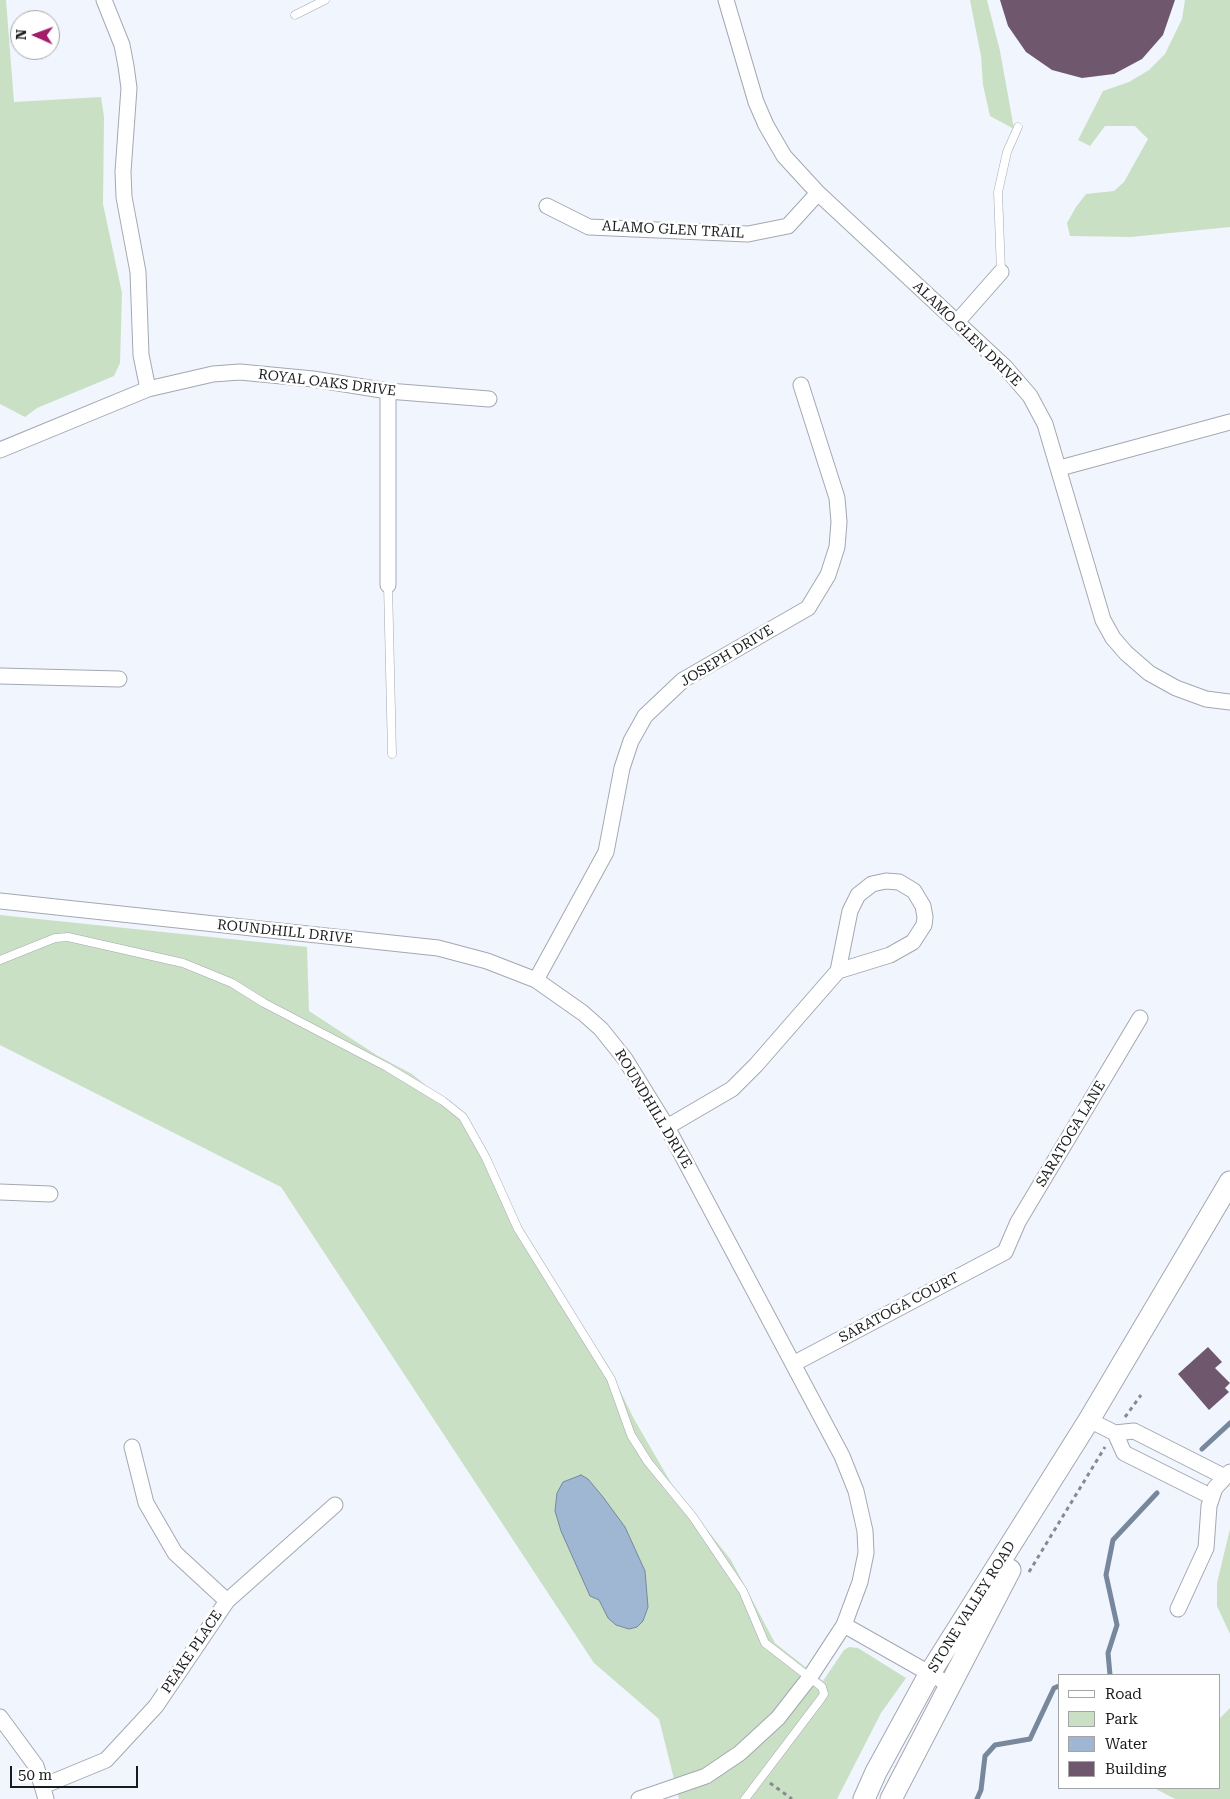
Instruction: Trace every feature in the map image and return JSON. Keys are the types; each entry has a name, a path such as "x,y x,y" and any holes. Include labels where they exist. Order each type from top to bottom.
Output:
{"street":[{"path":"104,0 122,45 129,88 123,172 124,197 138,272 141,355 148,389"},
{"name":"ALAMO GLEN DRIVE","path":"726,0 756,102 766,125 784,156 818,193 1005,367 1030,396 1046,424 1103,620 1113,638 1126,653 1149,672 1176,688 1206,699 1230,702"},
{"name":"ALAMO GLEN TRAIL","path":"547,206 590,227 748,234 788,226 818,193"},
{"path":"957,322 1001,272"},
{"name":"ROYAL OAKS DRIVE","path":"0,450 148,389 213,374 240,372 313,378 388,391 489,399"},
{"name":"JOSEPH DRIVE","path":"536,980 606,852 622,768 631,741 645,716 683,680 808,608 828,575 837,547 839,522 837,498 801,385"},
{"path":"388,391 388,585"},
{"path":"1060,468 1230,422"},
{"path":"0,676 119,680"},
{"path":"667,1127 732,1089 756,1065 838,971 850,911 858,895 872,884 886,880 899,882 914,891 923,906 925,917 924,925 913,942 904,949 884,957 838,971"},
{"name":"ROUNDHILL DRIVE","path":"0,900 438,948 487,961 536,980 564,998 601,1029 625,1059 667,1127 842,1456 856,1491 865,1530 866,1554 860,1582 844,1625 810,1677 778,1718 740,1753 706,1776 639,1799"},
{"name":"SARATOGA LANE","path":"1005,1252 1018,1222 1140,1018"},
{"name":"STONE VALLEY ROAD","path":"864,1799 876,1772 930,1673 1090,1420 1230,1182"},
{"path":"0,1192 50,1194"},
{"name":"SARATOGA COURT","path":"792,1364 1005,1252"},
{"path":"1090,1420 1115,1433 1134,1430 1221,1484"},
{"name":"STONE VALLEY ROAD","path":"891,1799 1090,1420"},
{"path":"1115,1433 1124,1453 1221,1484"},
{"path":"132,1447 146,1503 175,1553 227,1601"},
{"path":"1178,1609 1206,1548 1209,1506 1221,1484"},
{"name":"PEAKE PLACE","path":"44,1793 106,1760 156,1706 227,1601 335,1505"},
{"path":"844,1625 950,1685"},
{"path":"0,1717 36,1766 44,1793"}],"lane":[{"path":"295,15 325,0"},
{"path":"1001,272 999,184 1007,152 1018,127"},
{"path":"388,585 392,754"},
{"path":"0,960 55,938 68,937 183,963 232,983 264,1003 387,1067 442,1101 463,1117 486,1158 518,1229 611,1379 631,1435 648,1462 693,1517 743,1591 765,1643 822,1687 824,1694 745,1799"}],"path":[{"path":"1028,1574 1097,1458 1141,1395"},
{"path":"762,1777 792,1799"}],"green space":[{"path":"0,0 6,0 14,102 101,97 104,117 103,204 122,293 120,363 114,376 37,408 25,417 0,404"},
{"path":"970,0 987,0 1000,51 1014,129 990,116 983,85 981,56"},
{"path":"1185,0 1230,0 1230,227 1131,237 1070,236 1067,223 1086,194 1114,191 1124,182 1148,139 1135,126 1105,126 1090,146 1078,140 1103,91 1129,82 1149,70 1165,54 1182,19"},
{"path":"0,915 307,947 309,1011 378,1056 412,1074 470,1121 534,1252 607,1364 634,1419 674,1488 731,1560 775,1643 823,1681 844,1650 849,1647 858,1648 906,1678 881,1713 837,1799 679,1799 659,1719 594,1663 281,1187 0,1045"},
{"path":"1230,1529 1230,1634 1217,1606 1217,1583"},
{"path":"1230,1708 1230,1799 1175,1799 1156,1789 1220,1789 1220,1718"}],"water":[{"path":"581,1475 588,1479 625,1527 645,1571 648,1607 643,1621 637,1627 629,1629 616,1625 608,1618 599,1600 590,1596 561,1531 555,1511 557,1493 563,1482"}],"building":[{"path":"1000,0 1175,0 1163,35 1142,59 1114,74 1082,78 1052,70 1026,52 1008,26"},
{"path":"1208,1347 1222,1362 1215,1368 1230,1383 1225,1388 1229,1392 1209,1410 1178,1374"}],"waterway":[{"path":"1202,1449 1230,1423"},
{"path":"1110,1674 1108,1653 1117,1625 1106,1575 1113,1540 1157,1493"},
{"path":"977,1799 981,1790 985,1756 995,1745 1030,1739 1054,1688 1058,1686"}]}
